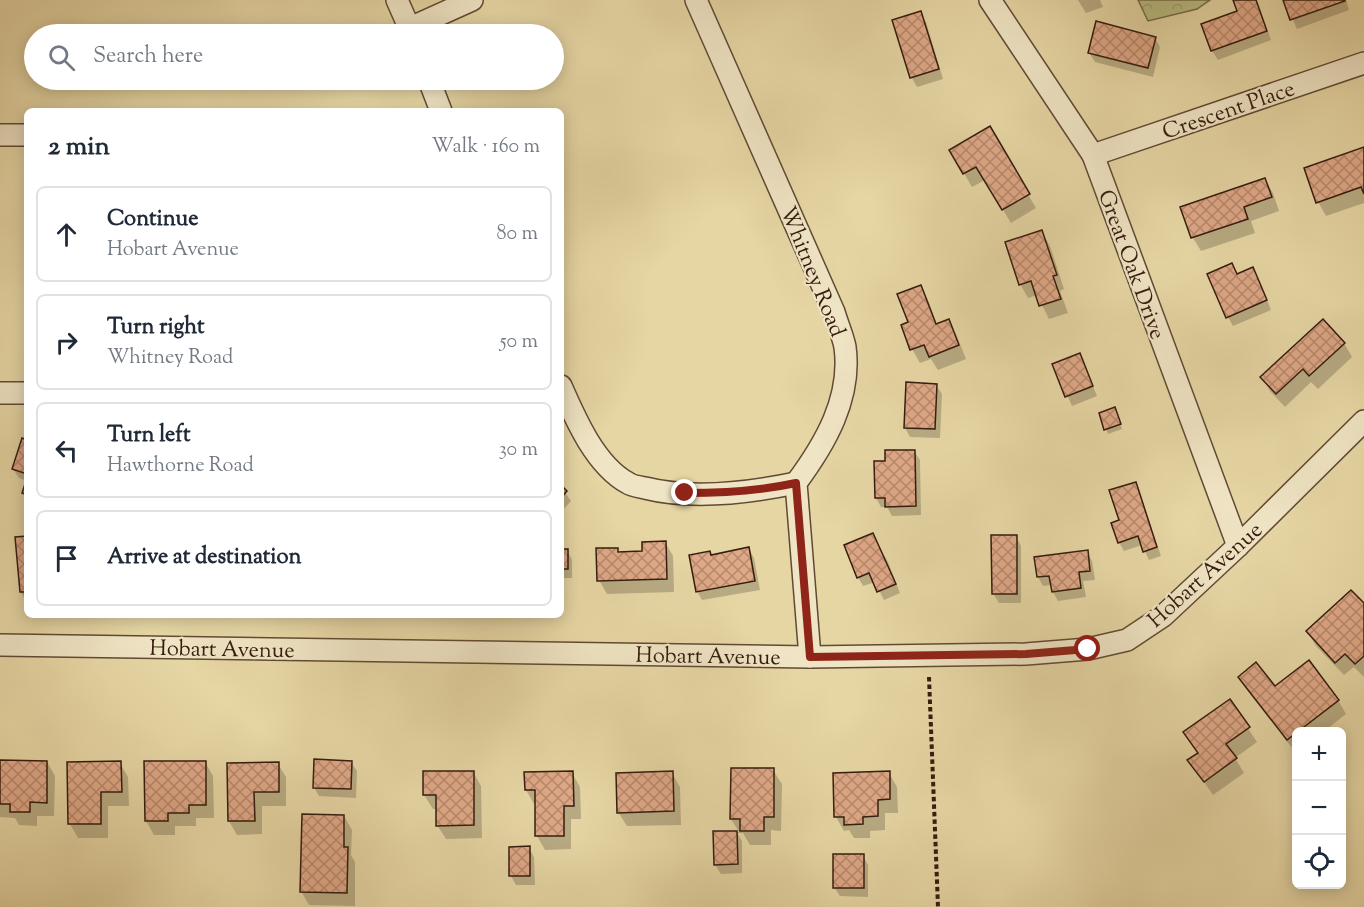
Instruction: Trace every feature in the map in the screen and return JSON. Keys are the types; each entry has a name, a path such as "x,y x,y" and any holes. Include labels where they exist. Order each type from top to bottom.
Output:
{"street":[{"path":"397,0 408,24"},
{"path":"425,24 472,0"},
{"name":"Whitney Road","path":"696,0 829,302 845,347 845,375 831,429 796,483"},
{"name":"Great Oak Drive","path":"990,0 1093,155 1238,546"},
{"name":"Crescent Place","path":"1093,155 1364,63"},
{"path":"433,90 440,108"},
{"path":"0,135 24,135"},
{"path":"0,393 24,393"},
{"path":"564,393 580,427 600,459 628,484 660,491 695,493 771,488 796,483 810,657"},
{"name":"Hobart Avenue","path":"0,645 810,657 1026,654 1088,649 1127,639 1163,616 1238,546 1364,421"}],"path":[{"path":"929,677 939,907"}],"green space":[{"path":"1138,0 1210,0 1197,9 1148,21"}],"building":[{"path":"1233,0 1256,0 1267,31 1211,51 1201,24 1237,11"},
{"path":"1283,0 1345,0 1345,1 1290,20"},
{"path":"921,11 939,69 910,78 892,20"},
{"path":"1096,21 1156,37 1148,68 1088,53"},
{"path":"990,126 1030,194 1002,210 976,167 963,174 949,150"},
{"path":"1364,147 1364,194 1361,187 1316,203 1304,168"},
{"path":"1265,178 1272,197 1244,207 1248,219 1191,238 1180,207"},
{"path":"1042,230 1057,275 1053,276 1061,299 1039,306 1031,281 1019,285 1005,242"},
{"path":"1232,263 1237,274 1253,267 1267,300 1226,318 1207,274"},
{"path":"921,285 936,324 949,319 959,345 929,357 924,345 910,350 901,325 908,322 897,294"},
{"path":"1323,319 1345,343 1309,376 1303,369 1276,394 1260,377"},
{"path":"1080,353 1093,386 1065,397 1052,364"},
{"path":"906,382 937,384 935,429 904,428"},
{"path":"1115,407 1121,424 1104,430 1099,413"},
{"path":"22,438 24,439 24,473 12,469"},
{"path":"885,450 915,450 916,506 885,507 885,498 875,498 874,461 885,461"},
{"path":"1136,482 1157,547 1143,552 1138,536 1118,543 1111,523 1119,520 1109,490"},
{"path":"873,533 896,584 877,592 869,573 857,578 844,545"},
{"path":"991,535 1017,535 1017,594 992,594"},
{"path":"24,536 24,592 20,592 15,537"},
{"path":"666,541 667,579 597,581 596,548 618,548 618,552 642,551 642,542"},
{"path":"749,547 755,581 696,592 689,555 710,551 711,555"},
{"path":"564,549 568,549 568,569 564,569"},
{"path":"1088,550 1090,571 1079,572 1081,588 1052,592 1049,576 1037,577 1034,557"},
{"path":"1351,590 1364,603 1364,656 1355,664 1345,654 1335,663 1306,631"},
{"path":"1309,660 1339,700 1304,727 1292,727 1292,736 1287,740 1238,677 1256,662 1275,686"},
{"path":"1230,699 1250,727 1226,744 1237,758 1204,782 1187,760 1198,753 1183,732"},
{"path":"314,759 352,761 351,789 313,788"},
{"path":"0,760 47,761 47,803 30,802 30,812 10,812 10,804 0,804"},
{"path":"121,761 122,792 101,792 101,824 68,824 67,762"},
{"path":"144,761 206,761 206,805 189,805 189,813 168,813 168,821 145,821"},
{"path":"279,762 279,792 254,792 255,821 228,821 227,763"},
{"path":"731,768 774,768 774,817 764,817 764,831 740,831 740,819 730,819"},
{"path":"423,771 474,771 474,825 436,826 436,795 423,795"},
{"path":"573,771 574,806 564,806 564,836 535,836 535,790 525,790 524,772"},
{"path":"673,771 674,811 617,813 616,773"},
{"path":"890,771 890,799 878,800 878,816 863,817 863,824 844,825 844,817 834,817 833,773"},
{"path":"302,814 344,815 344,847 348,847 347,893 300,892"},
{"path":"713,831 737,831 738,864 714,865"},
{"path":"530,846 530,876 509,876 509,847"},
{"path":"833,854 864,854 864,888 833,888"}],"route":[{"path":"685,493 742,491 796,483 810,657 1026,654 1088,649"}]}
